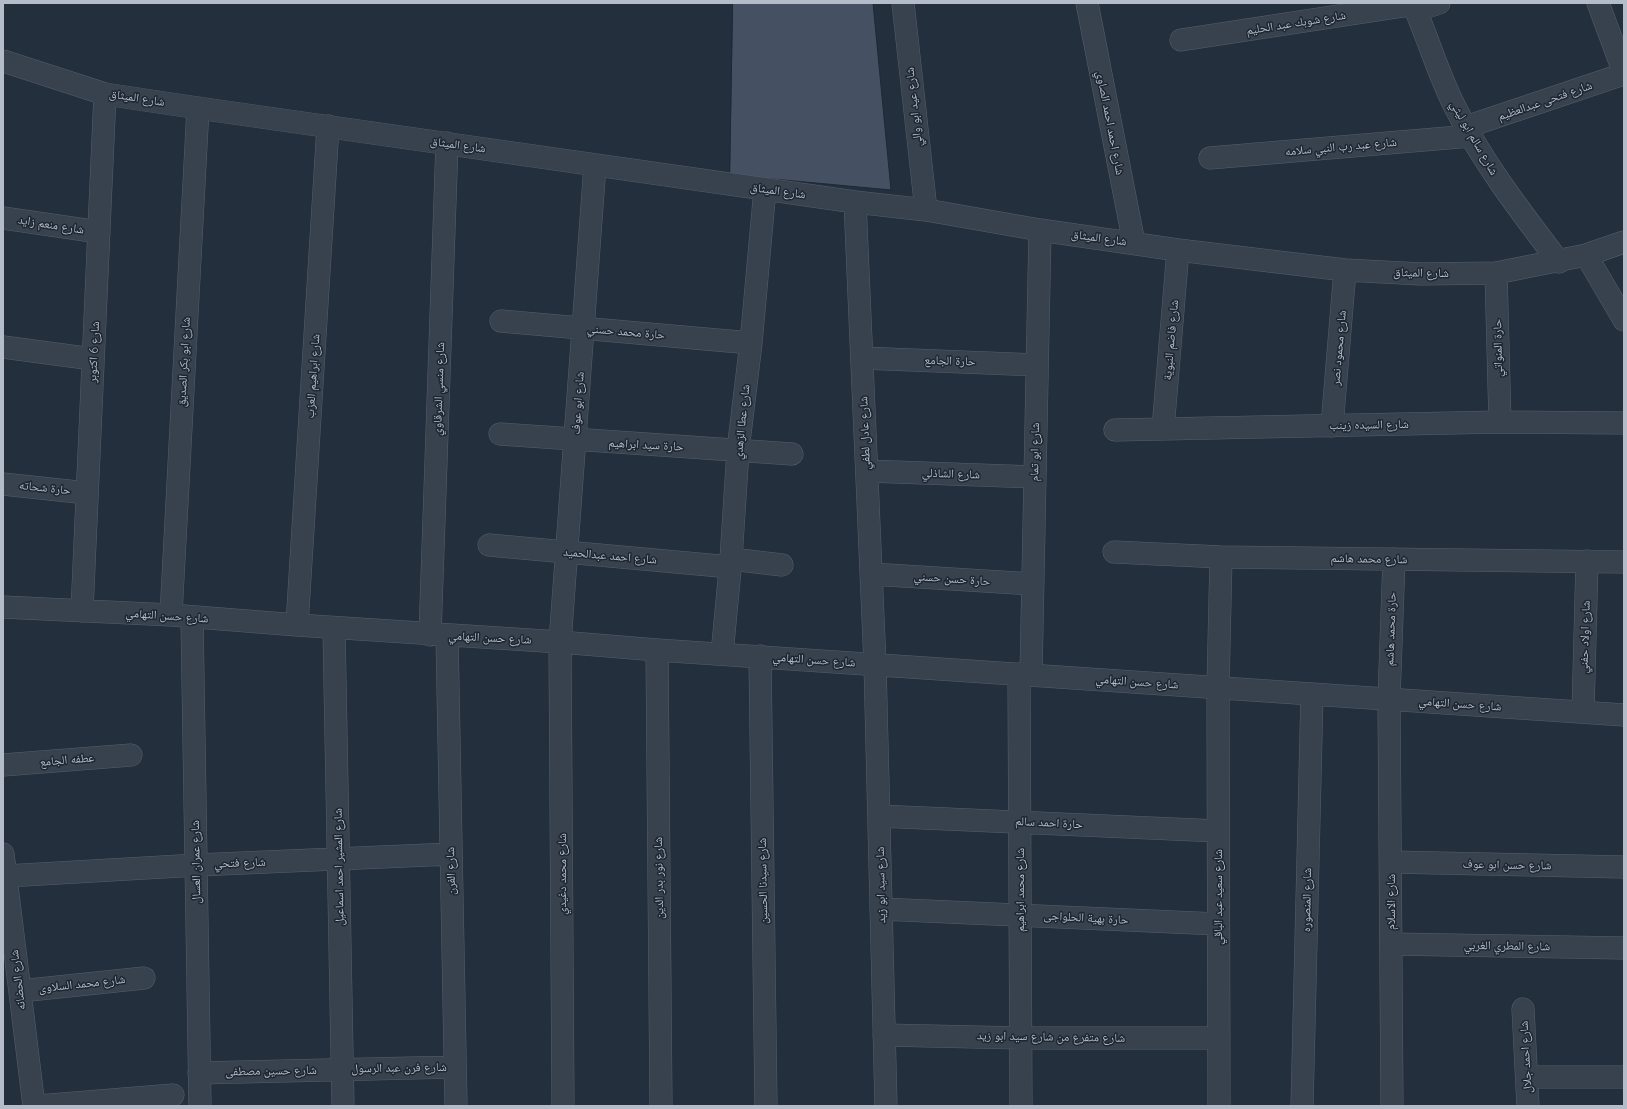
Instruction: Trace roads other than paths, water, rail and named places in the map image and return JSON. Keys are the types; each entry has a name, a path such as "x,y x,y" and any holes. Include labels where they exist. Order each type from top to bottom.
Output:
{"street":[{"name":"شارع عيد ابو والي","path":"903,3 926,210"},
{"name":"شارع احمد احمد الصاوي","path":"1087,3 1134,243"},
{"name":"شارع شوبك عبد الحليم","path":"1181,40 1439,3"},
{"path":"1598,3 1624,74"},
{"name":"شارع سالم ابو ليثي","path":"1412,6 1455,106 1469,132 1503,188 1559,262"},
{"name":"شارع الميثاق","path":"3,61 105,94 855,202 926,210 1040,230 1178,250 1345,270 1421,274 1496,273 1559,262 1586,255 1624,242"},
{"name":"شارع فتحى عبدالعظيم","path":"1469,132 1624,74"},
{"name":"شارع 6 اكتوبر","path":"82,611 105,94"},
{"name":"شارع ابو بكر الصديق","path":"171,615 198,108"},
{"name":"شارع ابراهيم العزب","path":"297,625 328,126"},
{"name":"شارع عبد رب النبي سلامه","path":"1210,158 1469,132"},
{"name":"شارع منسي الشرقاوي","path":"438,635 447,143"},
{"name":"شارع ابو عوف","path":"560,642 595,165"},
{"name":"شارع عطا الزهدي","path":"722,654 731,563 738,450 751,342 765,189"},
{"name":"شارع عادل لطفي","path":"855,202 875,664"},
{"name":"شارع منعم زايد","path":"3,218 99,232"},
{"name":"شارع ابو تمام","path":"1025,674 1033,584 1040,230"},
{"name":"شارع فاضم النبوية","path":"1163,429 1178,250"},
{"path":"1586,255 1624,320"},
{"name":"شارع محمود نصر","path":"1332,426 1345,270"},
{"name":"حارة المنواتي","path":"1496,273 1500,422"},
{"name":"حارة محمد حسني","path":"501,321 751,342"},
{"path":"3,347 93,359"},
{"name":"حارة الجامع","path":"862,358 1037,365"},
{"name":"شارع السيده زينب","path":"1115,430 1500,422 1624,423"},
{"name":"حارة سيد ابراهيم","path":"500,434 792,454"},
{"name":"شارع الشاذلي","path":"867,471 1035,477"},
{"name":"حارة شحاته","path":"3,484 87,493"},
{"name":"شارع احمد عبدالحميد","path":"489,544 567,552 782,565"},
{"name":"شارع محمد هاشم","path":"1114,552 1221,557 1624,562"},
{"name":"شارع سعيد عبد الباقي","path":"1219,1106 1218,687 1221,557"},
{"name":"حارة محمد هاشم","path":"1389,699 1394,559"},
{"name":"شارع اولاد حفني","path":"1582,712 1588,561"},
{"name":"حارة حسن حسني","path":"872,574 1033,584"},
{"name":"شارع حسن التهامي","path":"3,607 171,615 192,618 334,628 560,642 657,650 1624,715"},
{"name":"شارع عمران العسال","path":"192,618 200,1106"},
{"name":"شارع المشير احمد اسماعيل","path":"334,628 343,1106"},
{"name":"شارع الفرن","path":"438,635 451,854 456,1106"},
{"name":"شارع محمد دغيدي","path":"560,642 563,1106"},
{"name":"شارع نور بدر الدين","path":"657,650 661,1106"},
{"name":"شارع سيدنا الحسين","path":"760,656 766,1106"},
{"name":"شارع سيد ابو زيد","path":"875,664 886,1106"},
{"name":"شارع محمد ابراهيم","path":"1021,1106 1020,822 1025,674"},
{"name":"شارع المنصوره","path":"1302,1106 1312,694"},
{"name":"شارع الاسلام","path":"1389,699 1392,1106"},
{"name":"عطفه الجامع","path":"3,765 131,755"},
{"name":"حارة احمد سالم","path":"879,816 1218,831"},
{"name":"شارع الحضانه","path":"3,854 5,884 34,1106"},
{"name":"شارع فتحي","path":"5,884 197,865 451,854"},
{"name":"شارع حسن ابو عوف","path":"1391,862 1624,867"},
{"name":"حارة بهية الحلواجى","path":"881,909 1218,924"},
{"name":"شارع المطري الغربي","path":"1391,944 1624,948"},
{"name":"شارع محمد السلاوى","path":"20,991 144,978"},
{"name":"شارع احمد جلال","path":"1523,1009 1528,1106"},
{"name":"شارع متفرع من شارع سيد ابو زيد","path":"884,1035 1021,1038 1219,1038"},
{"name":"شارع فرن عبد الرسول","path":"343,1070 455,1067"},
{"name":"شارع حسين مصطفى","path":"199,1073 343,1070"},
{"path":"1527,1077 1624,1077"},
{"path":"38,1106 173,1095"}]}
